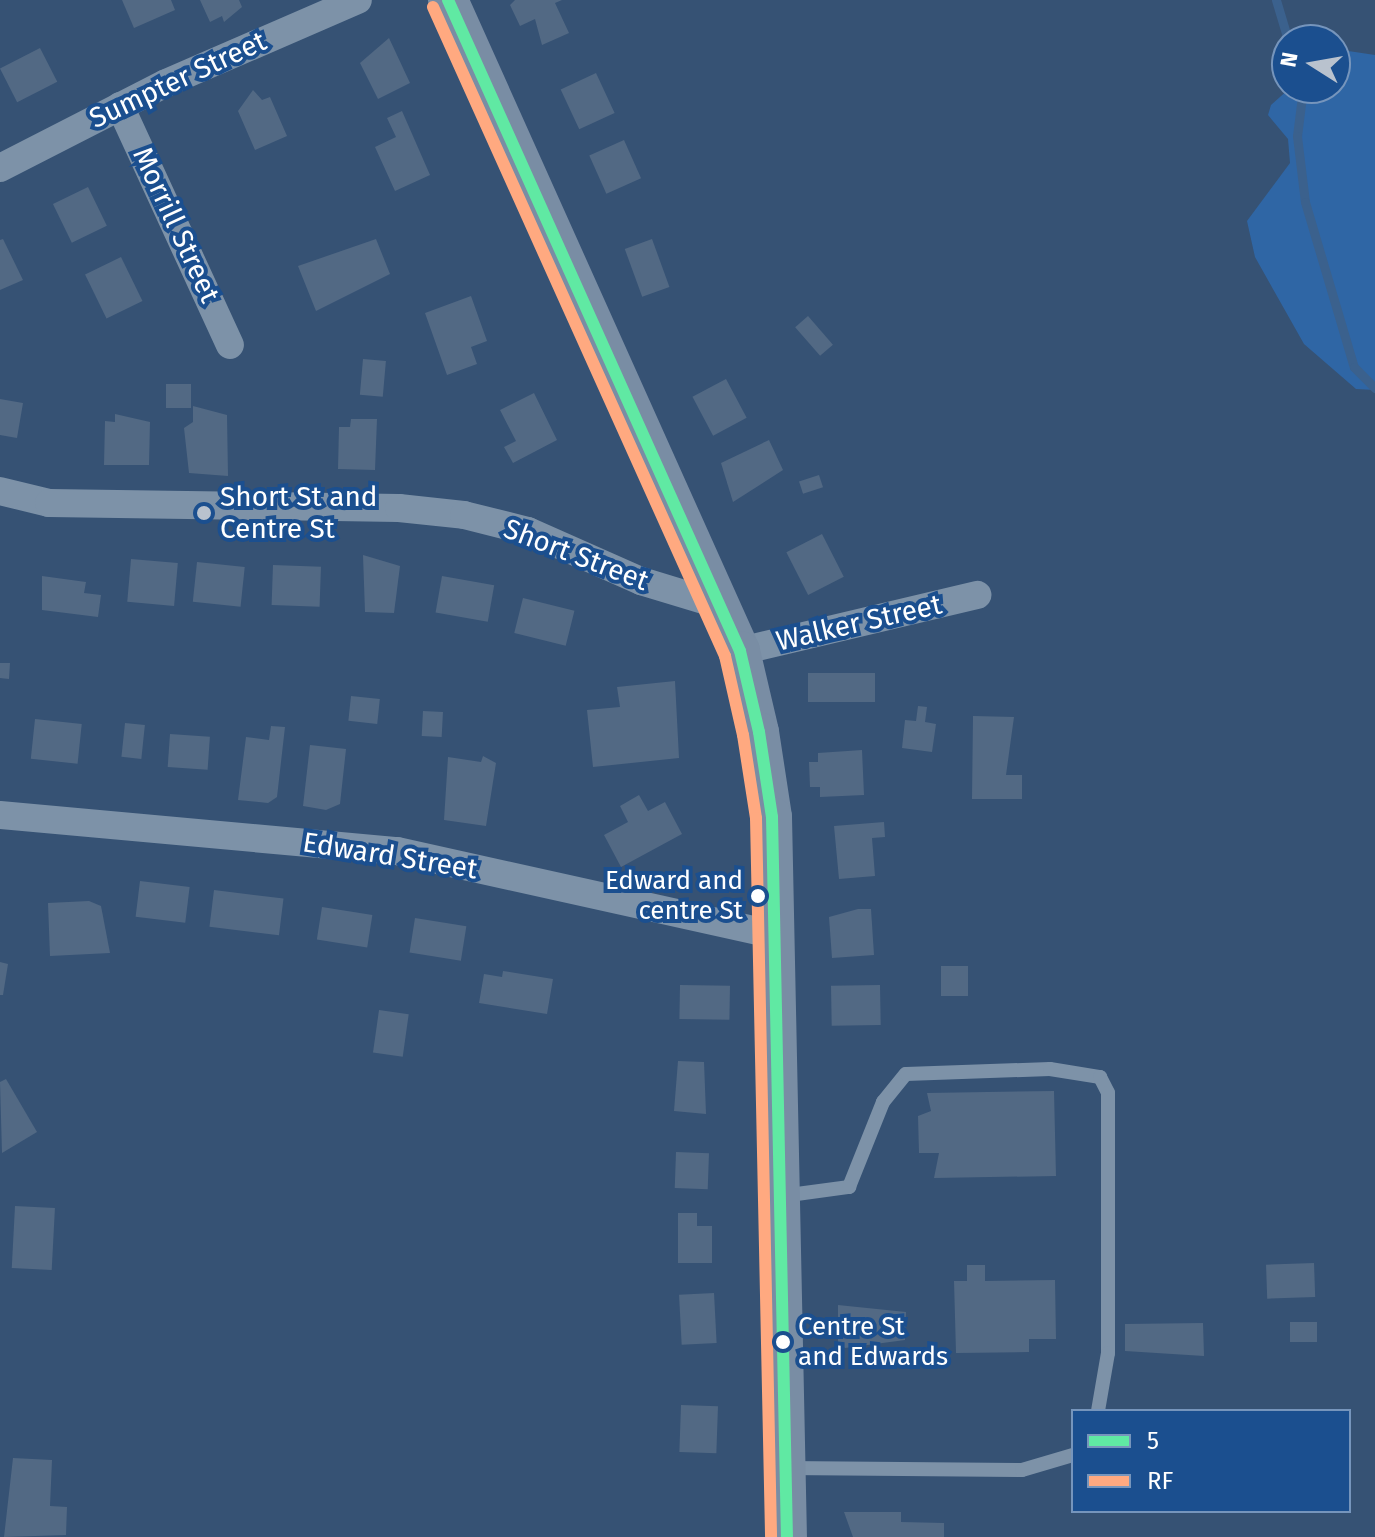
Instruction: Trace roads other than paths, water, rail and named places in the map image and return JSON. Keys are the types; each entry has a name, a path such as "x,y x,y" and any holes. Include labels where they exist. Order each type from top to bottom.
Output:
{"main road":[{"path":"448,0 740,651 772,817 787,1537"}],"street":[{"name":"Sumpter Street","path":"0,168 120,106 358,0"},
{"name":"Morrill Street","path":"120,106 230,345"},
{"name":"Short Street","path":"0,491 49,503 399,508 464,515 528,531 641,581 720,605"},
{"name":"Walker Street","path":"740,651 977,595"},
{"name":"Edward Street","path":"0,815 397,851 775,935"}],"lane":[{"path":"780,1197 849,1187 883,1102 906,1074 1050,1069 1100,1077 1108,1093 1108,1353 1098,1409"},
{"path":"786,1468 1022,1470 1071,1456"}],"waterway":[{"path":"1276,0 1283,24"},
{"path":"1301,104 1297,136 1305,202 1354,367 1375,388"}],"place":[{"name":"Short St and Centre St","path":"204,513"},
{"name":"Edward and centre St","path":"758,896"},
{"name":"Centre St and Edwards","path":"783,1342"}]}
